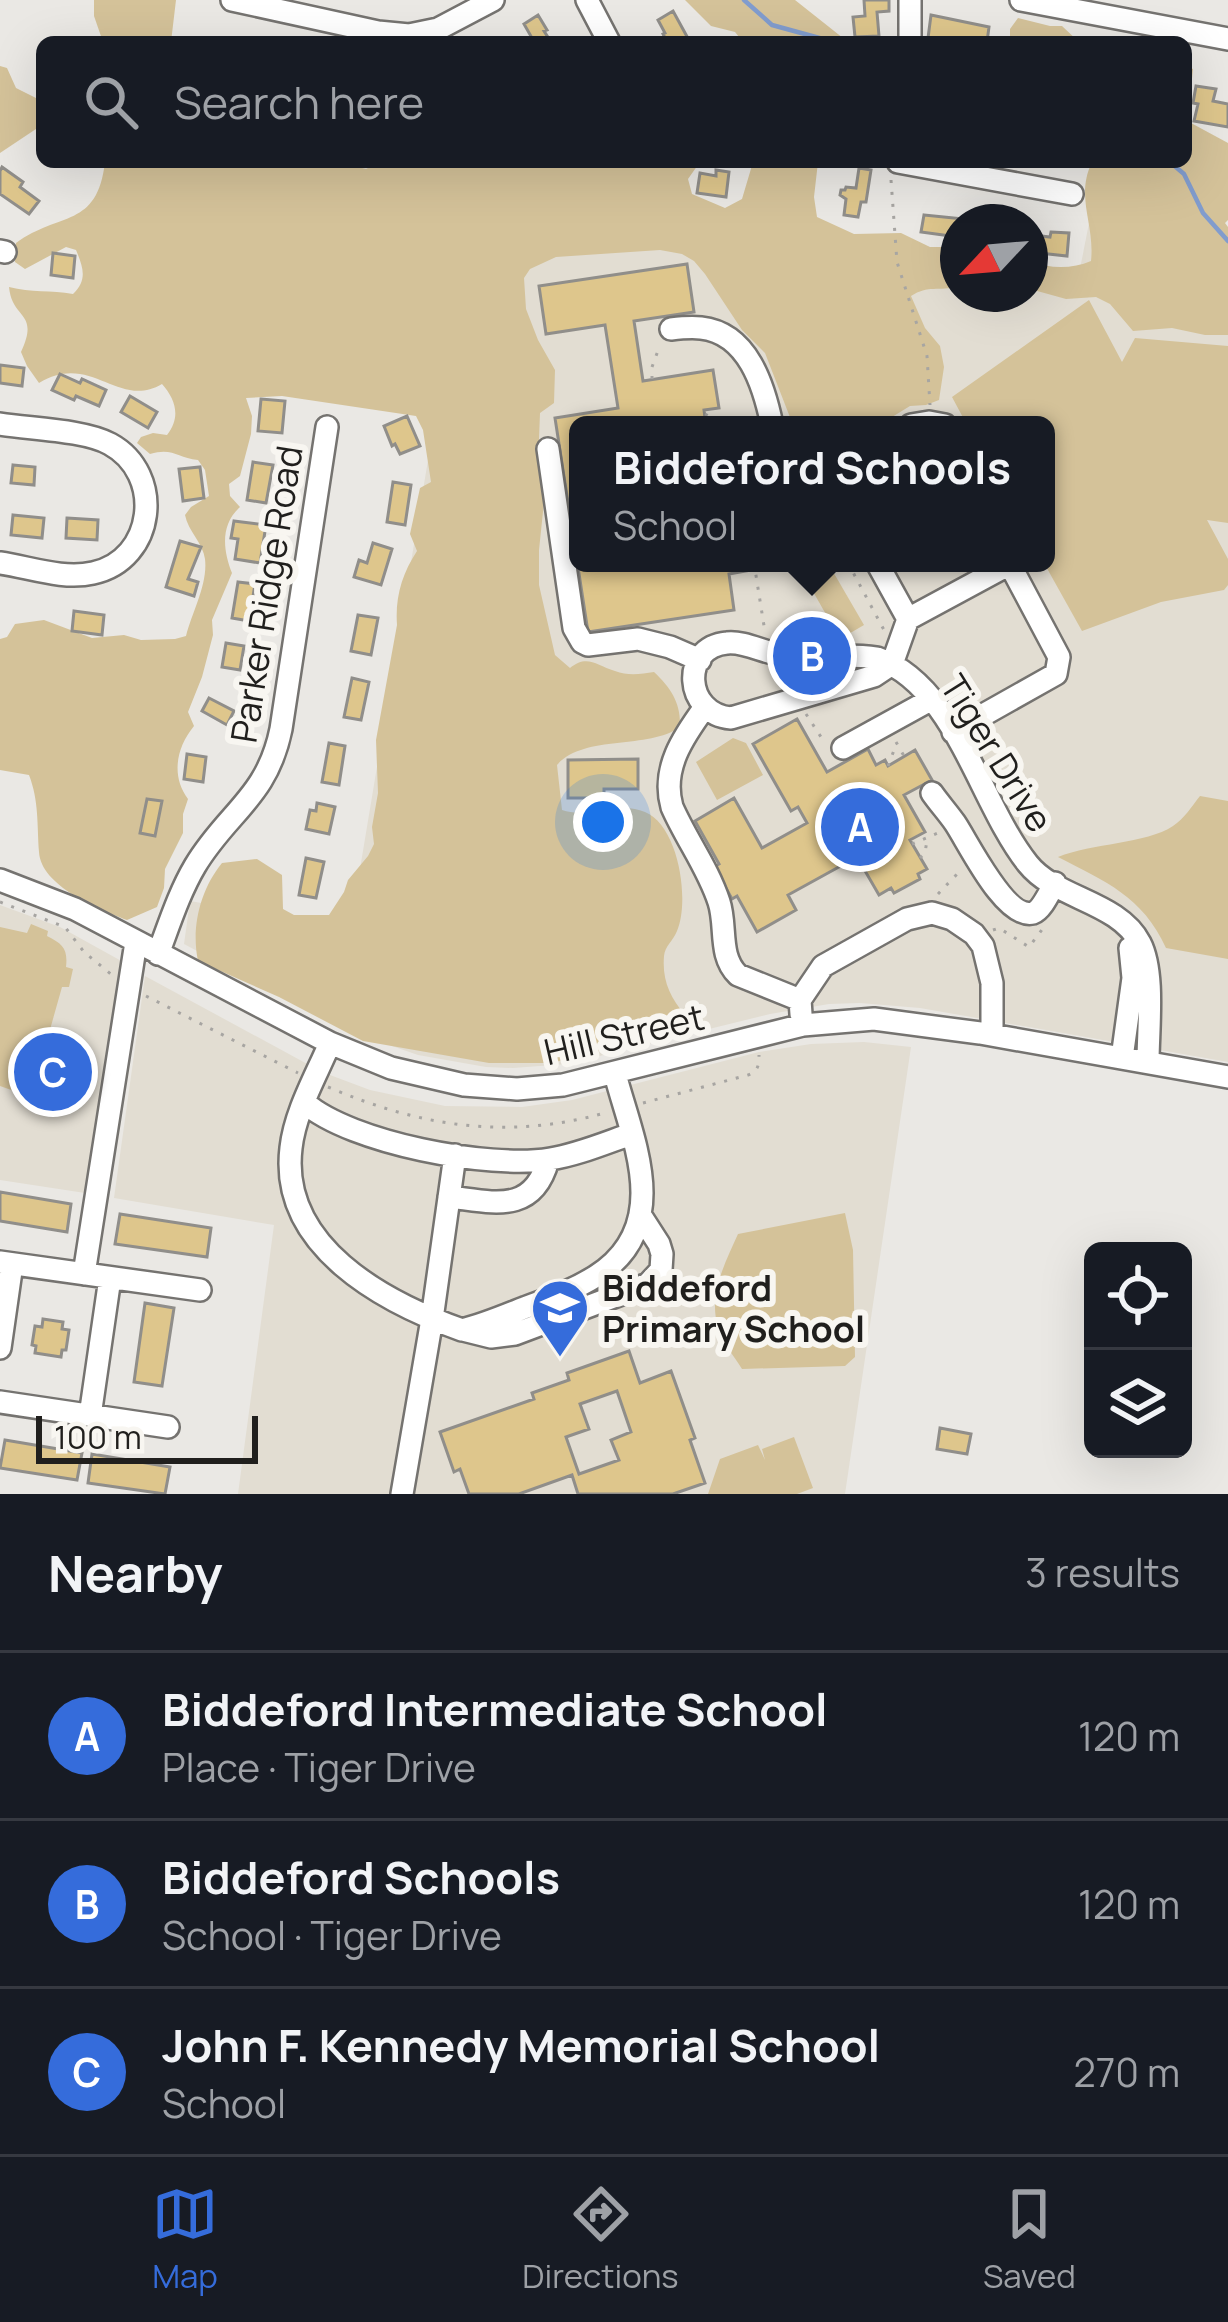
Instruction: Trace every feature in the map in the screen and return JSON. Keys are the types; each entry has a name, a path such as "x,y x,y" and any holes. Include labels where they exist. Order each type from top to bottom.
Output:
{"street":[{"path":"237,0 409,35 438,29 493,0"},
{"path":"586,0 607,36"},
{"path":"910,0 910,36"},
{"path":"1021,0 1228,39"},
{"path":"894,171 1072,194"},
{"path":"671,328 705,328 737,347 763,384 770,416"},
{"path":"0,424 111,444 136,467 147,509 131,550 103,570 68,574 0,562"},
{"name":"Parker Ridge Road","path":"158,954 197,862 260,787 274,760 326,427"},
{"path":"548,449 574,628 588,645 638,639 700,660 693,680 705,707 673,761 668,784 672,807 721,908 730,967 738,975 800,1000"},
{"path":"882,572 908,619"},
{"path":"892,664 908,619 993,572"},
{"path":"953,732 1058,670 1059,658 1012,572"},
{"name":"Tiger Drive","path":"700,660 710,649 729,643 793,656 863,656 892,664 932,699 1028,863 1037,873 1108,912 1136,936 1148,973 1148,1062"},
{"name":"Tiger Drive","path":"705,707 722,718 740,717 874,676 892,664"},
{"path":"843,748 932,699"},
{"path":"932,793 1017,910 1038,910 1055,883"},
{"path":"955,824 992,803"},
{"name":"Hill Street","path":"0,880 74,909 330,1042 403,1071 483,1087 542,1088 588,1081 803,1024 874,1019 1228,1077"},
{"path":"1108,912 1128,944 1133,964 1122,1058"},
{"path":"803,1024 800,1000 823,966 908,919 932,913 974,934 983,946 992,983 992,1035"},
{"path":"84,1274 136,942"},
{"path":"330,1042 294,1131 290,1167 294,1192 310,1230 341,1264 432,1319 491,1337 515,1334 648,1284 661,1270 662,1254 640,1216"},
{"path":"462,1330 592,1280 628,1246 640,1216 642,1190 615,1074"},
{"path":"305,1103 332,1123 383,1139 496,1160 548,1160 631,1134"},
{"path":"402,1494 455,1155"},
{"path":"449,1197 516,1202 531,1192 548,1160"},
{"path":"0,1348 6,1263 200,1291"},
{"path":"90,1416 110,1278"},
{"path":"0,1402 168,1427"}],"path":[{"path":"894,171 897,262 927,356 929,416"},
{"path":"652,380 652,367 671,328"},
{"path":"705,414 709,416"},
{"path":"755,572 767,653"},
{"path":"802,707 820,736 843,748"},
{"path":"810,742 820,736"},
{"path":"888,766 897,743"},
{"path":"912,844 955,824"},
{"path":"920,858 926,854 928,838"},
{"path":"935,897 956,873 977,861"},
{"path":"0,902 64,927 84,952 129,986 314,1081 395,1112 469,1127 533,1128 756,1072 761,1036"}],"shaded area":[{"path":"94,0 176,0 172,36 101,36"},
{"path":"685,0 795,0 840,36 738,36 711,26"},
{"path":"1018,18 1062,26 1073,36 1010,36"},
{"path":"0,66 7,68 16,88 36,98 36,129 0,153"},
{"path":"1192,124 1228,143 1228,335 1172,328 1133,331 1110,304 1096,297 1066,299 1048,294 1048,266 1091,261 1085,187 1090,168 1192,168"},
{"path":"104,168 696,168 688,179 692,194 725,208 742,199 751,168 817,168 817,217 854,234 901,233 940,247 940,288 911,296 925,328 940,346 944,367 939,400 910,406 894,416 790,416 765,353 742,330 705,274 682,254 660,250 556,257 530,269 524,278 526,309 555,370 554,403 540,413 544,502 539,585 555,655 570,668 587,661 625,674 654,672 674,696 680,718 680,727 667,734 569,755 557,765 562,810 635,809 657,820 666,832 682,884 681,918 664,965 668,988 685,1015 678,1032 551,1063 489,1063 363,1041 198,961 199,910 222,863 257,859 282,875 283,909 294,915 329,915 374,844 376,740 398,595 417,551 410,534 420,488 431,482 423,430 416,416 282,396 246,398 251,434 240,476 229,484 230,496 240,507 225,538 232,573 212,620 213,635 188,712 194,726 178,762 179,781 188,799 183,833 165,869 157,907 127,920 73,895 42,864 29,775 0,770 0,639 15,624 44,620 92,638 186,636 205,569 204,553 185,515 209,496 205,470 198,460 170,452 150,454 137,443 153,433 167,435 174,422 171,396 162,384 132,390 74,373 39,383 21,352 28,329 9,287 73,294 83,273 76,250 66,247 25,269 15,262 16,243 74,216 94,198"},
{"path":"172,168 428,168 940,254 940,312 1048,312 1048,273 1078,279 1091,213 1228,307 1228,1062 920,1008 860,1003 770,1014 567,1064 486,1067 418,1055 346,1030 184,944 190,901 350,929 436,412"},
{"path":"1089,300 1122,362 1135,338 1228,346 1228,523 1207,520 1228,559 1228,585 1224,590 1161,602 1082,631 1049,572 1055,572 1055,416 962,416 952,397"},
{"path":"833,572 864,625 840,639 803,574"},
{"path":"733,738 746,743 763,775 717,800 696,762"},
{"path":"1200,796 1228,801 1228,959 1166,948 1134,903 1058,857 1162,832 1181,820"},
{"path":"0,905 60,927 125,963 85,1193 0,1180"},
{"path":"31,924 48,931 47,936 65,951 66,967 73,969 69,987 62,987 31,1097 0,1086 0,927 27,933"},
{"name":"Biddeford Primary School","path":"145,976 322,1072 370,1090 445,1106 522,1107 572,1100 759,1052 811,1044 911,1047 845,1494 238,1494 274,1225 114,1198"},
{"path":"845,1213 853,1250 855,1357 845,1366 742,1369 715,1315 719,1279 738,1234"},
{"path":"794,1437 813,1488 797,1494 708,1494 720,1459 758,1445 765,1460 762,1449"}],"building":[{"path":"864,0 889,0 889,11 877,12 879,36 855,36 853,17 865,16"},
{"path":"673,11 687,36 664,36 658,20"},
{"path":"538,15 547,36 531,36 524,24"},
{"path":"931,15 989,27 988,36 928,36"},
{"path":"1196,86 1216,89 1213,101 1228,104 1228,127 1194,121"},
{"path":"2,167 39,201 29,214 0,194"},
{"path":"859,168 871,170 866,202 861,202 858,217 844,215 846,199 841,190 856,188"},
{"path":"716,170 729,172 726,197 697,193 700,173 716,176"},
{"path":"924,215 940,217 940,235 921,232"},
{"path":"1051,232 1069,233 1067,256 1048,254"},
{"path":"53,253 75,256 73,278 51,275"},
{"path":"687,264 694,312 634,321 643,381 713,370 719,408 704,410 705,416 569,416 569,509 555,418 618,408 605,325 546,334 539,286"},
{"path":"0,365 24,368 22,386 0,383"},
{"path":"60,374 106,390 99,406 52,390"},
{"path":"130,396 157,412 148,428 121,412"},
{"path":"261,399 285,401 282,433 258,431"},
{"path":"407,416 420,446 400,454 384,426"},
{"path":"253,462 273,465 266,503 247,500"},
{"path":"13,465 35,467 34,485 11,483"},
{"path":"200,467 204,498 183,501 179,469"},
{"path":"393,482 411,485 405,525 387,522"},
{"path":"13,515 44,518 42,538 11,535"},
{"path":"67,518 98,520 97,540 66,538"},
{"path":"234,521 266,525 260,563 235,559"},
{"path":"180,541 201,547 188,579 198,582 194,596 166,587"},
{"path":"373,543 392,549 381,585 354,577 359,560 367,563"},
{"path":"579,572 740,572 729,574 734,610 588,632"},
{"path":"238,582 255,584 249,621 232,618"},
{"path":"74,611 104,615 102,635 72,631"},
{"path":"358,615 378,618 371,655 351,651"},
{"path":"226,643 244,646 240,670 222,667"},
{"path":"352,678 369,682 361,720 344,717"},
{"path":"209,698 234,711 227,725 202,711"},
{"path":"797,719 827,772 868,749 876,765 885,760 888,766 915,750 932,780 904,795 925,832 910,840 927,869 918,874 920,879 879,895 857,857 788,895 796,910 757,932 714,867 719,864 695,821 734,798 762,848 807,823 798,807 791,811 753,744"},
{"path":"329,743 345,746 339,785 322,782"},
{"path":"187,754 206,757 203,782 184,779"},
{"path":"638,759 638,789 604,789 604,798 568,798 568,760"},
{"path":"147,799 162,801 155,836 140,833"},
{"path":"317,803 335,807 329,834 306,829 310,810 316,811"},
{"path":"306,858 324,862 316,898 299,895"},
{"path":"0,1192 71,1204 67,1232 0,1221"},
{"path":"120,1214 211,1228 207,1257 115,1244"},
{"path":"145,1303 174,1308 162,1386 134,1382"},
{"path":"43,1319 63,1322 62,1329 69,1330 61,1357 35,1353 35,1326 42,1327"},
{"path":"629,1351 640,1383 671,1371 705,1483 673,1494 578,1494 572,1475 519,1494 469,1494 460,1469 454,1472 440,1432 534,1399 532,1393 569,1380 567,1373","holes":["617,1391 631,1432 611,1440 619,1460 579,1474 566,1437 589,1429 580,1404"]},
{"path":"940,1428 971,1434 967,1454 937,1449"},
{"path":"5,1440 82,1453 77,1480 0,1468"},
{"path":"92,1454 170,1467 165,1494 88,1483"}],"waterway":[{"path":"744,0 772,25 812,36"},
{"path":"1177,168 1203,213 1228,241"}],"place":[{"name":"Biddeford Schools","path":"812,656"},
{"name":"Biddeford Intermediate School","path":"860,827"},
{"name":"John F. Kennedy Memorial School","path":"53,1072"},
{"name":"Biddeford Primary School","path":"560,1359"}]}
